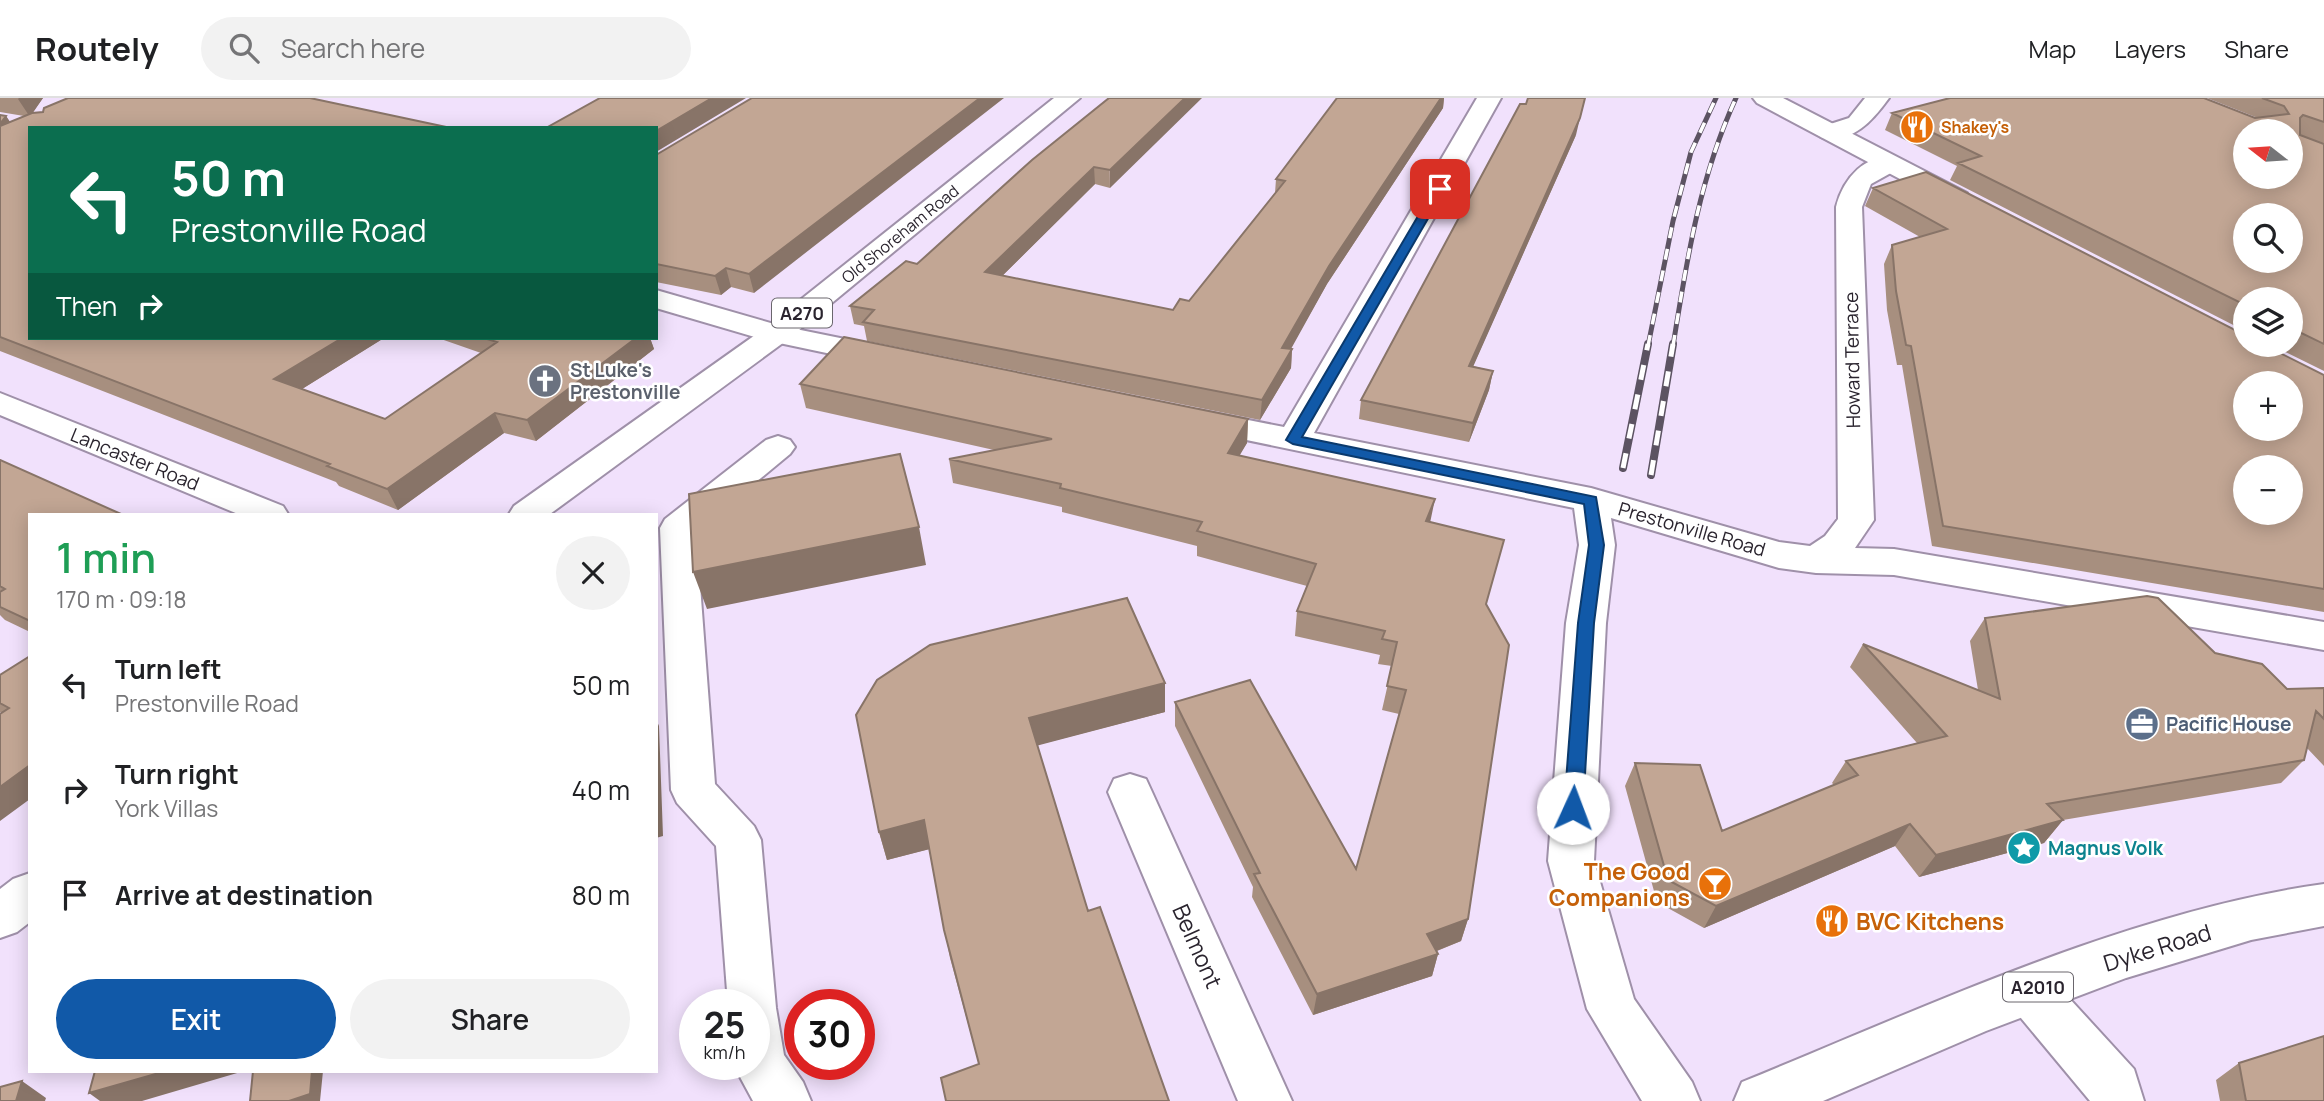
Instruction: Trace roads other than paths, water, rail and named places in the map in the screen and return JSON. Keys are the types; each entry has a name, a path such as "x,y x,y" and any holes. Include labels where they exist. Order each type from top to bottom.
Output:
{"street":[{"name":"Old Shoreham Road","path":"528,513 776,334 1068,98"},
{"path":"1293,440 1465,145 1489,98"},
{"path":"1765,98 1977,209"},
{"path":"1830,132 1858,123 1877,98"},
{"name":"Howard Terrace","path":"1816,560 1838,545 1856,520 1849,207 1858,180 1873,168 1889,164"},
{"path":"658,300 776,334 912,362"},
{"name":"Lancaster Road","path":"0,404 268,513"},
{"name":"Prestonville Road","path":"1171,414 1591,500 1779,555 1816,560 1894,562 2324,636"},
{"path":"752,989 738,840 693,790 667,537 778,447"},
{"path":"1591,500 1597,545 1584,649 1571,861 1612,1009 1673,1101"},
{"name":"Belmont","path":"1130,792 1265,1101"},
{"path":"0,917 28,896"},
{"name":"Dyke Road","path":"1761,1101 2029,990 2130,953 2277,911 2324,905"},
{"path":"2029,990 2115,1087 2117,1101"},
{"path":"770,1080 784,1101"}],"railway":[{"path":"1648,346 1673,221 1691,152 1716,98"},
{"path":"1673,346 1689,251 1703,189 1736,98"},
{"path":"1623,468 1648,344"},
{"path":"1651,475 1673,344"}],"place":[{"name":"Shakey's","path":"1917,127"},
{"name":"St Luke's Prestonville","path":"545,381"},
{"name":"Pacific House","path":"2142,724"},
{"name":"Magnus Volk","path":"2024,848"},
{"name":"The Good Companions","path":"1715,884"},
{"name":"BVC Kitchens","path":"1832,921"}]}
